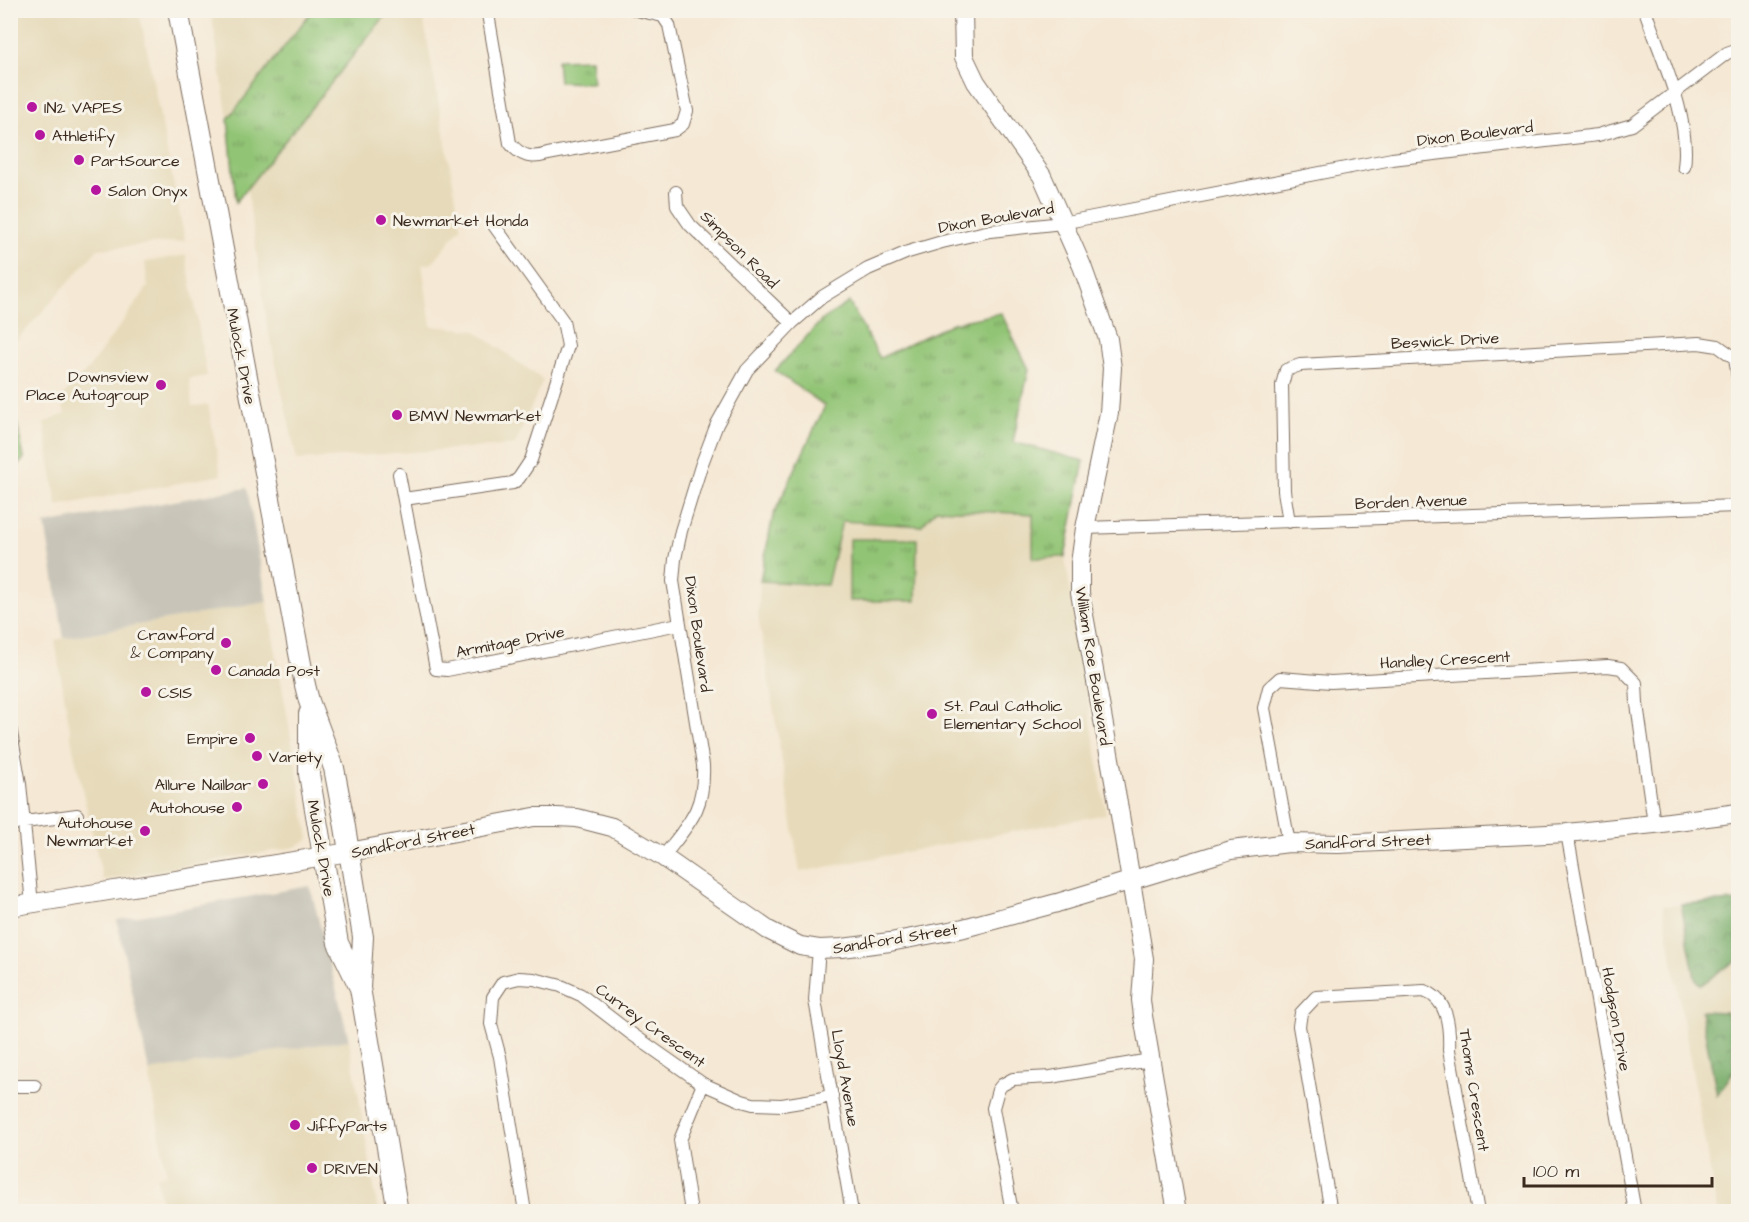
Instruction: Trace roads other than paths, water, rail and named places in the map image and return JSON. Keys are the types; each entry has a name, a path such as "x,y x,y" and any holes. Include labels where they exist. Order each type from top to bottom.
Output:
{"main road":[{"name":"Mulock Drive","path":"178,10 244,370 309,701 334,768 363,937 360,988 398,1212"},
{"name":"Mulock Drive","path":"309,701 309,774 338,943 360,988"}],"street":[{"path":"490,10 488,14 510,143 520,154 536,158 675,130 683,124 687,111 669,25 663,16 636,10"},
{"name":"William Roe Boulevard","path":"963,10 964,57 976,82 1042,176 1094,294 1108,339 1111,360 1109,413 1085,528 1080,563 1080,593 1143,959 1141,1000 1177,1212"},
{"path":"1646,10 1685,131 1684,167"},
{"name":"Dixon Boulevard","path":"663,856 696,814 704,784 674,581 675,559 681,531 713,435 732,394 747,370 792,323 822,297 851,278 908,252 990,231 1062,223 1392,159 1598,135 1632,125 1727,53 1738,49"},
{"name":"Simpson Road","path":"676,192 677,206 690,225 792,323"},
{"path":"404,500 513,483 519,478 531,460 568,346 562,321 493,224"},
{"name":"Beswick Drive","path":"1289,522 1284,491 1282,385 1286,370 1300,364 1699,343 1718,346 1735,358 1738,378"},
{"name":"Armitage Drive","path":"399,474 436,669 447,670 679,624"},
{"name":"Borden Avenue","path":"1085,528 1738,506"},
{"name":"Handley Crescent","path":"1289,843 1264,708 1269,688 1280,678 1331,682 1608,666 1621,668 1636,683 1654,824"},
{"path":"10,727 25,823 32,904"},
{"name":"Sandford Street","path":"10,907 349,852 534,817 577,818 612,827 663,856 768,930 800,946 819,949 865,946 960,929 1057,903 1231,850 1289,843 1338,844 1567,833 1738,813"},
{"path":"10,824 77,815"},
{"name":"Hodgson Drive","path":"1567,833 1635,1212"},
{"name":"Lloyd Avenue","path":"819,949 815,1000 852,1212"},
{"name":"Currey Crescent","path":"525,1212 500,1057 491,1024 493,998 503,982 519,978 534,979 561,986 581,995 703,1084 753,1104 782,1105 832,1095"},
{"name":"Thoms Crescent","path":"1331,1212 1299,1026 1301,1013 1316,996 1424,991 1437,999 1450,1031 1449,1050 1478,1212"},
{"path":"1012,1212 993,1108 998,1090 1002,1085 1013,1079 1051,1077 1150,1060"},
{"path":"691,1212 680,1140 703,1084"},
{"path":"10,1086 35,1086"}],"place":[{"name":"IN2 VAPES","path":"32,107"},
{"name":"Athletify","path":"40,135"},
{"name":"PartSource","path":"79,160"},
{"name":"Salon Onyx","path":"96,190"},
{"name":"Newmarket Honda","path":"381,220"},
{"name":"Downsview Place Autogroup","path":"161,385"},
{"name":"BMW Newmarket","path":"397,415"},
{"name":"Crawford & Company","path":"226,643"},
{"name":"Canada Post","path":"216,670"},
{"name":"CSIS","path":"146,692"},
{"name":"St. Paul Catholic Elementary School","path":"932,714"},
{"name":"Empire","path":"250,738"},
{"name":"Variety","path":"257,756"},
{"name":"Allure Nailbar","path":"263,784"},
{"name":"Autohouse","path":"237,807"},
{"name":"Autohouse Newmarket","path":"145,831"},
{"name":"JiffyParts","path":"295,1125"},
{"name":"DRIVEN","path":"312,1168"}]}
